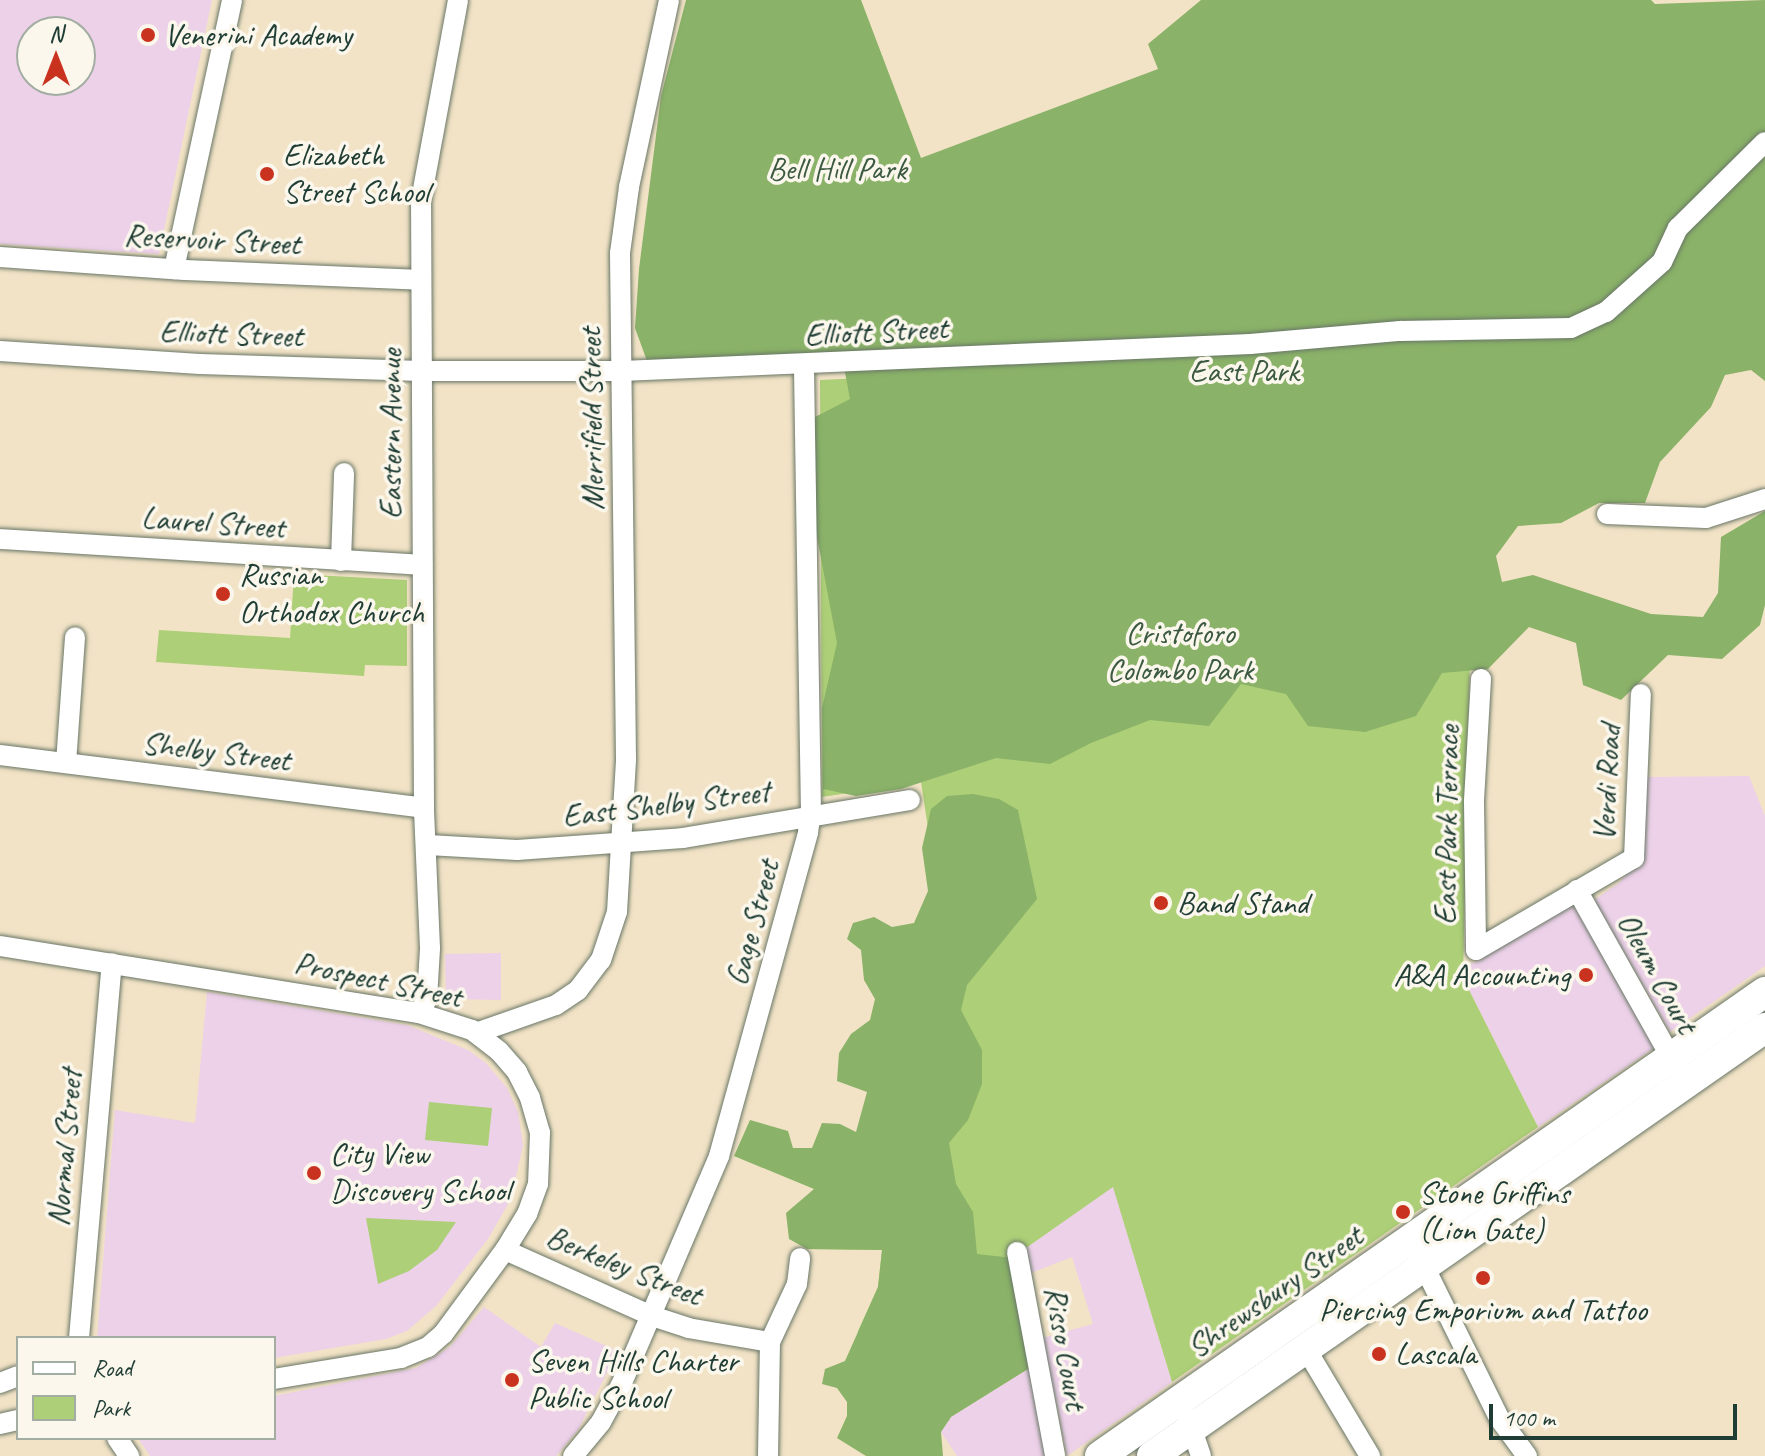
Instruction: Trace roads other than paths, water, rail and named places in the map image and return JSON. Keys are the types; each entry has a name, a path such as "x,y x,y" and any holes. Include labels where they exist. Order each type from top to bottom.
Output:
{"main road":[{"name":"Shrewsbury Street","path":"1152,1456 1306,1349 1418,1253 1670,1058 1765,992"},
{"name":"Shrewsbury Street","path":"1100,1456 1192,1429 1301,1314 1418,1253 1687,1083 1765,1028"}],"street":[{"path":"174,269 232,0"},
{"name":"Eastern Avenue","path":"419,1013 427,999 428,845 424,808 421,200 458,0"},
{"name":"Merrifield Street","path":"623,843 626,679 620,253 623,216 669,0"},
{"name":"Elliott Street","path":"0,351 200,364 421,371 622,371 804,366 1250,344 1400,331 1571,328 1606,312 1662,262 1678,228 1765,142"},
{"name":"Reservoir Street","path":"0,257 174,269 421,280"},
{"name":"Gage Street","path":"573,1456 608,1410 652,1316 719,1156 811,814 804,366"},
{"path":"341,561 344,473"},
{"path":"1607,514 1706,518 1765,499"},
{"name":"Laurel Street","path":"0,539 422,565"},
{"path":"66,763 75,637"},
{"name":"East Park Terrace","path":"1481,679 1474,802 1476,950 1577,890"},
{"name":"Verdi Road","path":"1577,890 1634,858 1641,694"},
{"name":"Shelby Street","path":"0,755 424,808"},
{"name":"East Shelby Street","path":"428,845 517,850 683,838 811,814 910,800"},
{"name":"Prospect Street","path":"0,946 419,1013 448,1020 476,1033 556,1005 578,990 595,971 617,912 623,843"},
{"name":"Oleum Court","path":"1577,890 1687,1083"},
{"name":"Normal Street","path":"79,1336 112,963"},
{"path":"276,1379 379,1364 428,1347 443,1334 505,1250 534,1199 541,1171 541,1144 530,1098 517,1072 476,1033"},
{"name":"Berkeley Street","path":"505,1250 652,1316 688,1328 770,1342"},
{"name":"Risso Court","path":"1017,1252 1055,1456"},
{"path":"1418,1253 1499,1418 1527,1456"},
{"path":"768,1456 770,1342 797,1284 800,1258"},
{"path":"1306,1349 1370,1456"}],"place":[{"name":"Venerini Academy","path":"148,35"},
{"name":"Elizabeth Street School","path":"267,174"},
{"name":"Russian Orthodox Church","path":"223,594"},
{"name":"Band Stand","path":"1161,903"},
{"name":"A&A Accounting","path":"1586,975"},
{"name":"City View Discovery School","path":"314,1173"},
{"name":"Stone Griffins (Lion Gate)","path":"1403,1212"},
{"name":"Piercing Emporium and Tattoo","path":"1483,1278"},
{"name":"Lascala","path":"1379,1354"},
{"name":"Seven Hills Charter Public School","path":"512,1380"}],"park label":[{"name":"Bell Hill Park","path":"837,169"},
{"name":"East Park","path":"1244,371"},
{"name":"Cristoforo Colombo Park","path":"1180,652"}]}
